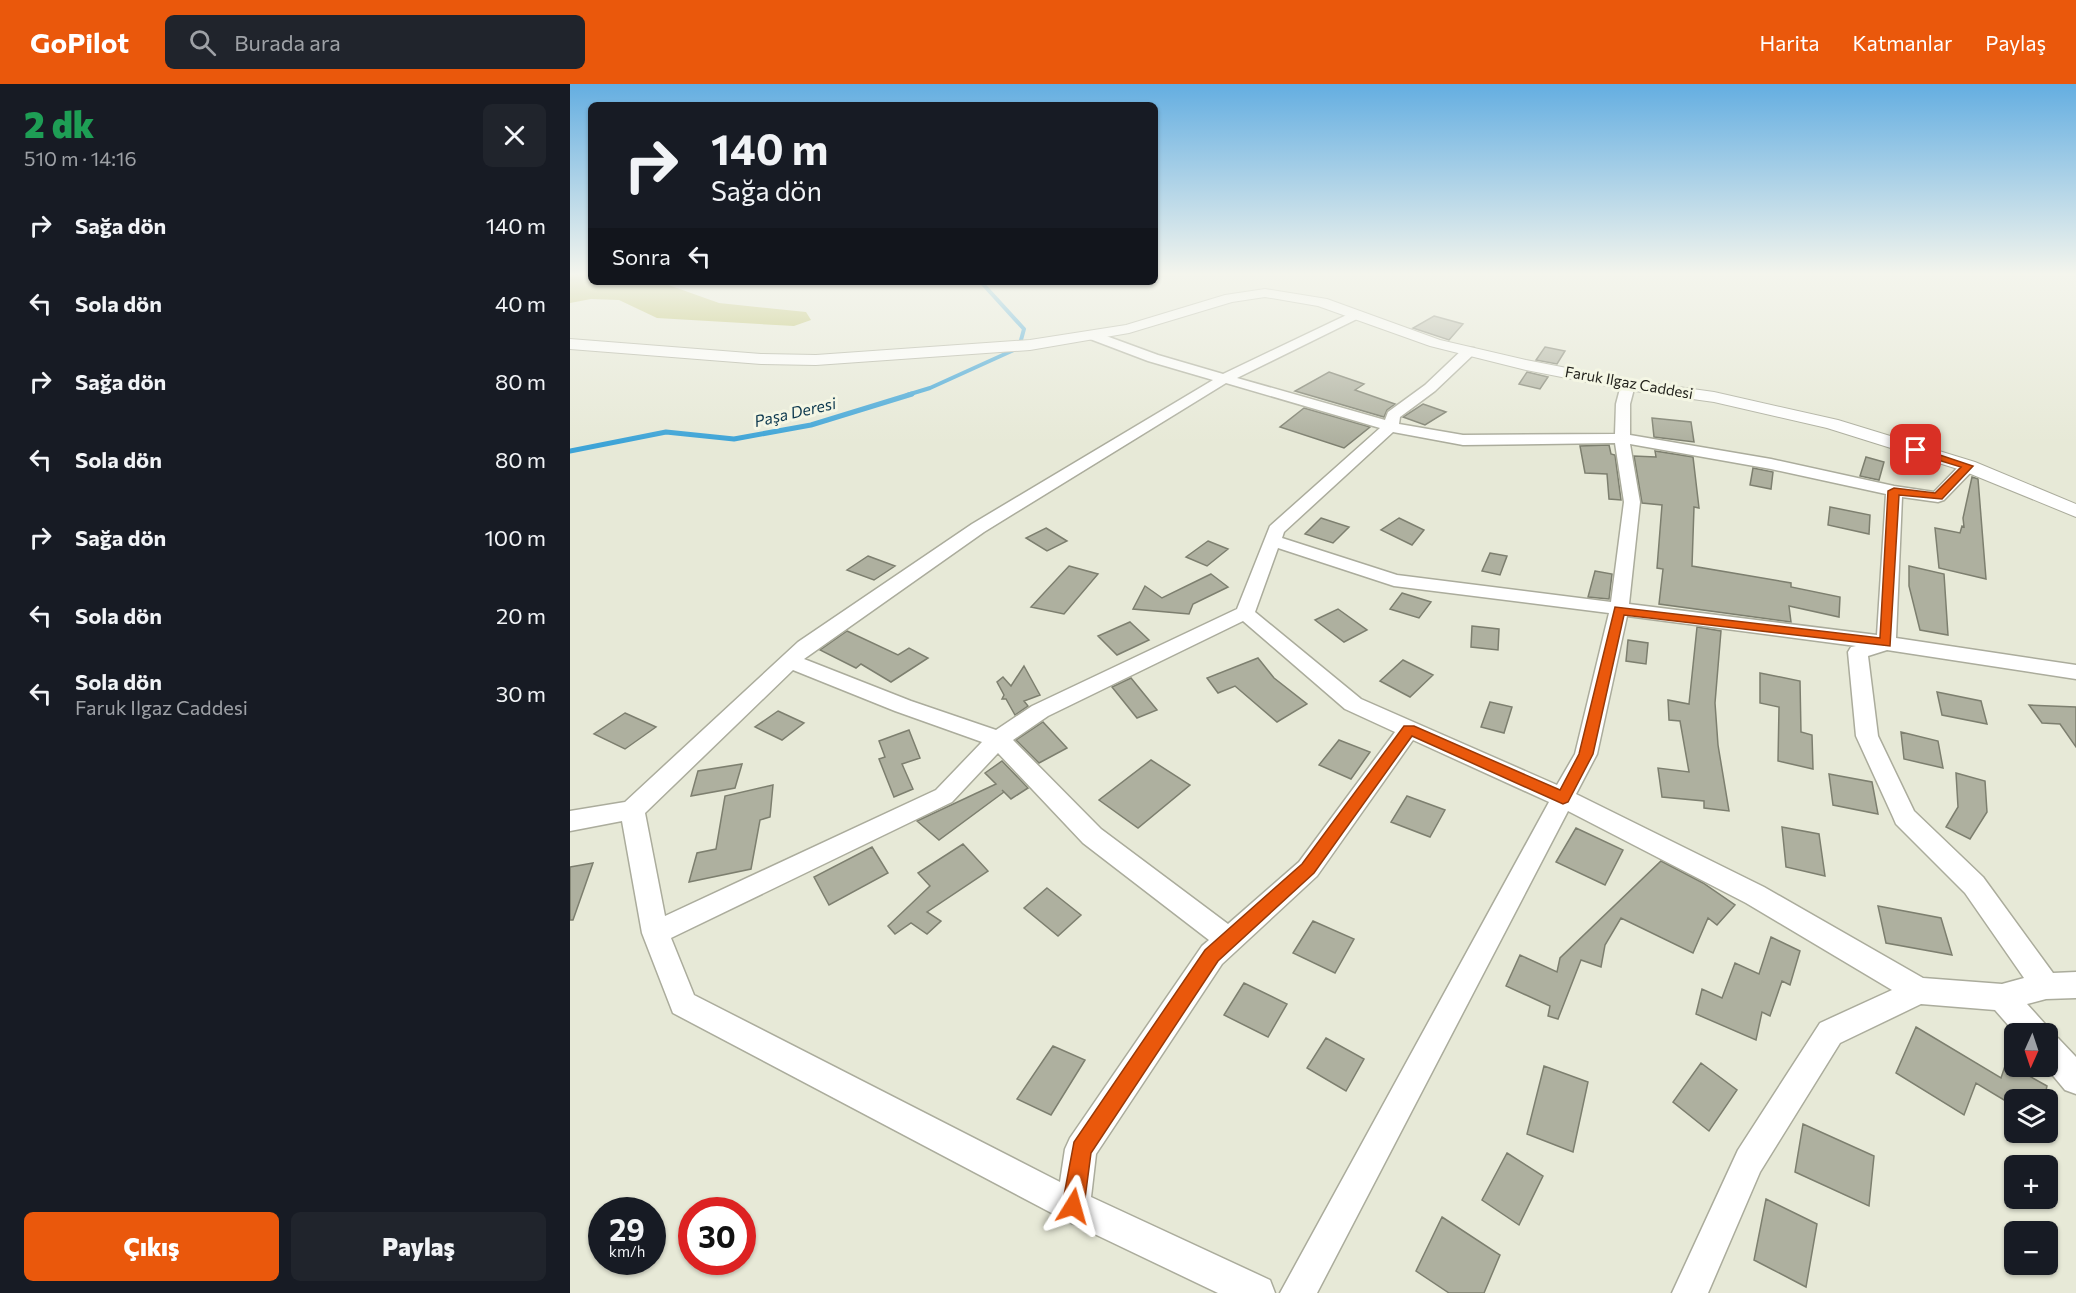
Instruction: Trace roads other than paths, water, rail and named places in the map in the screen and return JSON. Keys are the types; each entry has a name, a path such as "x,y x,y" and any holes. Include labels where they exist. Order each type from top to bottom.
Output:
{"street":[{"name":"Faruk Ilgaz Caddesi","path":"570,344 816,360 1030,345 1119,330"},
{"path":"570,821 632,810 805,647 978,528 1224,379 1324,330"},
{"name":"Faruk Ilgaz Caddesi","path":"1400,330 1435,343 1628,386 1714,398 1821,422 1968,466 2076,511"},
{"path":"1095,336 1153,358 1224,379 1391,426 1463,440 1622,438 1771,464 1894,491 1938,497 1968,466"},
{"path":"655,933 944,796 999,739 1040,711 1245,613 1276,530 1391,426 1394,415 1430,388 1469,351"},
{"path":"1298,1293 1586,754 1619,610 1632,502 1622,438 1623,404 1628,386"},
{"path":"1886,643 1894,491"},
{"path":"1272,540 1394,580 1886,643 2076,672"},
{"path":"1245,613 1353,704 1563,798 1755,895 1919,991 2002,996 2046,986 2076,986"},
{"path":"1886,643 1858,652 1867,736 1905,817 1974,885 2046,986"},
{"path":"789,661 903,706 999,739 1092,836 1229,940"},
{"path":"1073,1206 1081,1149 1212,955 1308,869 1409,729"},
{"path":"632,810 655,933 682,1004 1073,1206 1257,1293"},
{"path":"1690,1293 1749,1161 1830,1033 1919,991"},
{"path":"2002,996 2025,1023"},
{"path":"2058,1059 2076,1079"}],"waterway":[{"path":"1021,340 1024,330"},
{"name":"Paşa Deresi","path":"907,395 930,388 1016,349"},
{"name":"Paşa Deresi","path":"570,451 666,432 734,439 811,425 912,394"}]}
